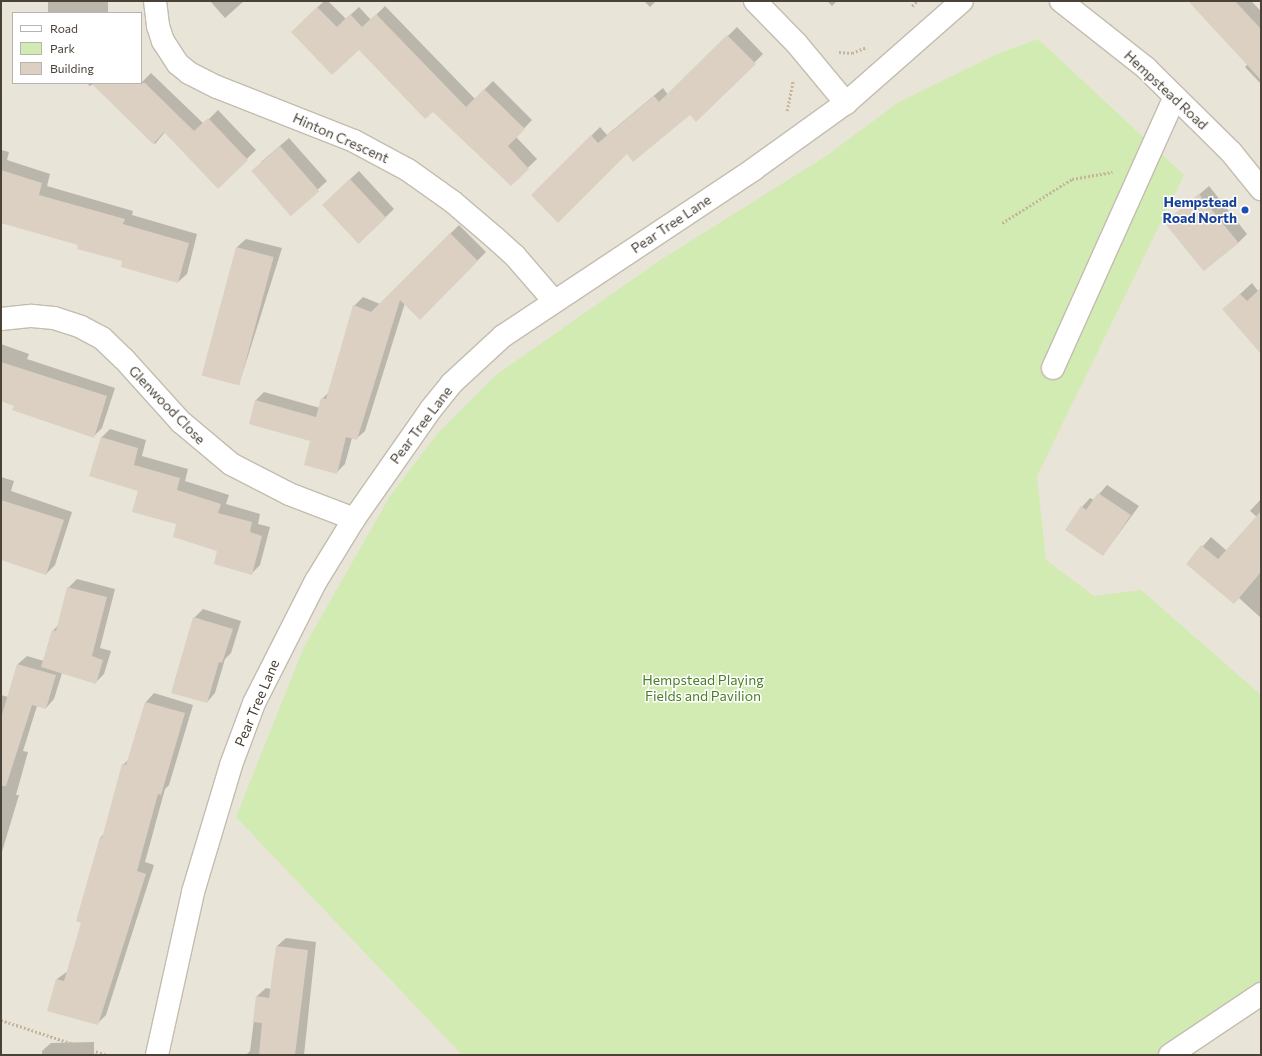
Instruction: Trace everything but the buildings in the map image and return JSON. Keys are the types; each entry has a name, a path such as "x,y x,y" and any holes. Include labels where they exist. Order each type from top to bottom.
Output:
{"street":[{"name":"Hinton Crescent","path":"156,1 158,26 163,41 178,64 189,73 217,87 354,141 408,170 453,202 494,237 515,256 554,301"},
{"path":"755,1 812,62 846,103"},
{"name":"Pear Tree Lane","path":"157,1055 193,892 231,765 254,703 316,581 354,519 409,439 452,383 503,336 754,169 846,103 931,31 962,1"},
{"name":"Hempstead Road","path":"1061,1 1146,68 1231,152 1261,189"},
{"path":"1053,368 1175,97"},
{"name":"Glenwood Close","path":"1,319 32,316 54,318 81,327 102,338 181,422 230,464 289,494 354,519"},
{"path":"1170,1055 1261,994"}],"path":[{"path":"908,10 917,1"},
{"path":"812,62 827,48 852,53 871,44"},
{"path":"1002,223 1072,179 1105,172 1142,172"},
{"path":"1,1020 107,1055"}],"shaded area":[{"path":"1,1 1261,1 1261,1055 1,1055"}],"green space":[{"name":"Hempstead Playing Fields and Pavilion","path":"1038,39 1184,175 1037,476 1046,560 1094,596 1141,590 1261,695 1261,980 1155,1055 462,1055 236,817 304,647 390,496 437,434 496,375 659,261 826,156 899,102 997,54"}],"place":[{"name":"Hempstead Road North","path":"1245,210"}]}
